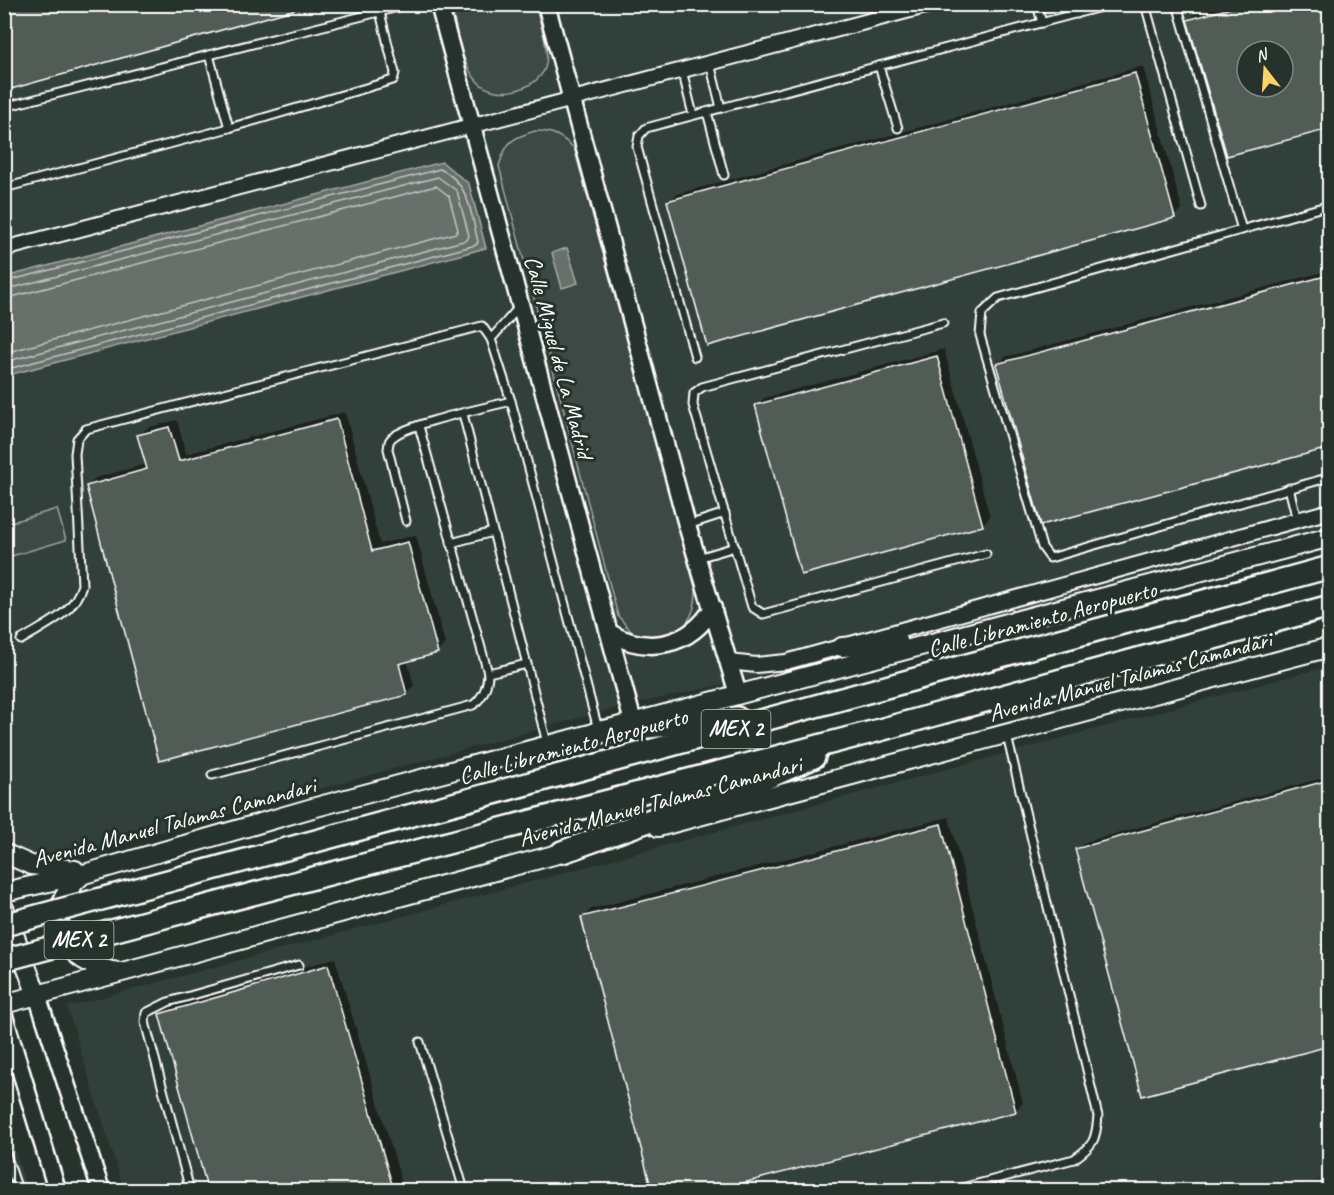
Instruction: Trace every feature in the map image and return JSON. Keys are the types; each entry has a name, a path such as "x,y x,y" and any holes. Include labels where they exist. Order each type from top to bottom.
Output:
{"highway":[{"name":"Calle Libramiento Aeropuerto","path":"4,925 1329,567"},
{"name":"MEX 2","path":"4,960 876,730 1329,606"},
{"path":"598,732 800,711"},
{"path":"562,852 760,781 876,730"}],"main road":[{"name":"Avenida Manuel Talamas Camandari","path":"4,892 91,872 316,807 1329,537"},
{"path":"842,647 949,640"},
{"name":"Avenida Manuel Talamas Camandari","path":"4,1004 1329,647"},
{"path":"4,852 18,861 31,865 91,872"},
{"path":"91,872 71,885 61,899 59,918 63,934 75,955 86,962 107,971 125,973"},
{"path":"4,908 37,995"}],"street":[{"name":"Calle Miguel de La Madrid","path":"439,4 633,722"},
{"path":"546,4 687,525 738,694"},
{"path":"4,249 933,4"},
{"path":"729,663 756,665 786,662 1329,511"},
{"path":"610,633 637,645 668,644 694,631 713,608"},
{"path":"37,995 101,1191"},
{"path":"4,1016 57,1191"}],"lane":[{"path":"4,106 209,55 379,8 410,4"},
{"path":"1037,4 1042,23"},
{"path":"1074,4 1077,14"},
{"path":"695,357 637,147 639,136 646,128 1112,4"},
{"path":"1145,4 1201,206"},
{"path":"1177,4 1242,230"},
{"path":"4,188 229,128 394,79 379,8"},
{"path":"209,55 229,128"},
{"path":"710,63 721,108"},
{"path":"879,66 898,128"},
{"path":"682,70 693,115"},
{"path":"707,112 723,175"},
{"path":"1329,206 998,298 982,313 980,335 1042,547 1050,558 1329,477"},
{"path":"491,339 520,306"},
{"path":"944,323 697,389 692,399 693,405 752,608 763,614 986,554"},
{"path":"21,640 70,609 78,599 81,585 75,454 78,439 86,429 480,326 488,330 511,401 598,732"},
{"path":"406,521 388,449 389,441 394,436 419,426 511,401"},
{"path":"463,414 548,746"},
{"path":"212,775 473,705 484,691 488,673 419,426"},
{"path":"1289,488 1297,520"},
{"path":"687,525 726,513"},
{"path":"451,543 493,532"},
{"path":"698,558 735,547"},
{"path":"488,673 527,664"},
{"path":"954,1191 1074,1159 1091,1147 1097,1134 1098,1116 1006,734"},
{"path":"190,1191 145,1022 146,1013 168,1002 299,965"},
{"path":"420,1042 464,1191"},
{"path":"4,1148 18,1191"}],"shaded area":[{"path":"5,5 1329,5 1329,525 788,670 608,710 5,875"},
{"path":"451,5 535,5 547,54 545,68 540,76 525,87 505,92 486,88 478,82 463,56"},
{"path":"535,131 556,135 574,148 696,591 694,609 686,623 681,629 665,636 639,636 630,630 618,616 499,166 504,151 511,142"},
{"path":"57,509 66,540 5,558 5,524"},
{"path":"1329,666 1329,1177 1281,1190 124,1190 67,1007"},
{"path":"5,1115 27,1190 5,1190"}],"water":[{"path":"442,162 469,184 486,248 5,376 5,277"},
{"path":"567,248 578,283 562,288 552,253"}],"building":[{"path":"4,4 300,4 300,8 4,91"},
{"path":"1245,4 1329,4 1329,129 1227,156 1187,20"},
{"path":"1135,73 1175,218 707,346 667,201"},
{"path":"1329,275 1329,448 1041,525 996,364"},
{"path":"937,356 983,526 801,575 755,405"},
{"path":"337,419 372,551 408,542 438,653 399,664 407,695 159,761 86,486 147,469 137,435 169,427 179,461"},
{"path":"1329,780 1329,1046 1142,1096 1075,849"},
{"path":"941,824 1016,1112 712,1191 652,1191 581,917"},
{"path":"328,965 394,1191 208,1191 159,1014"}]}
